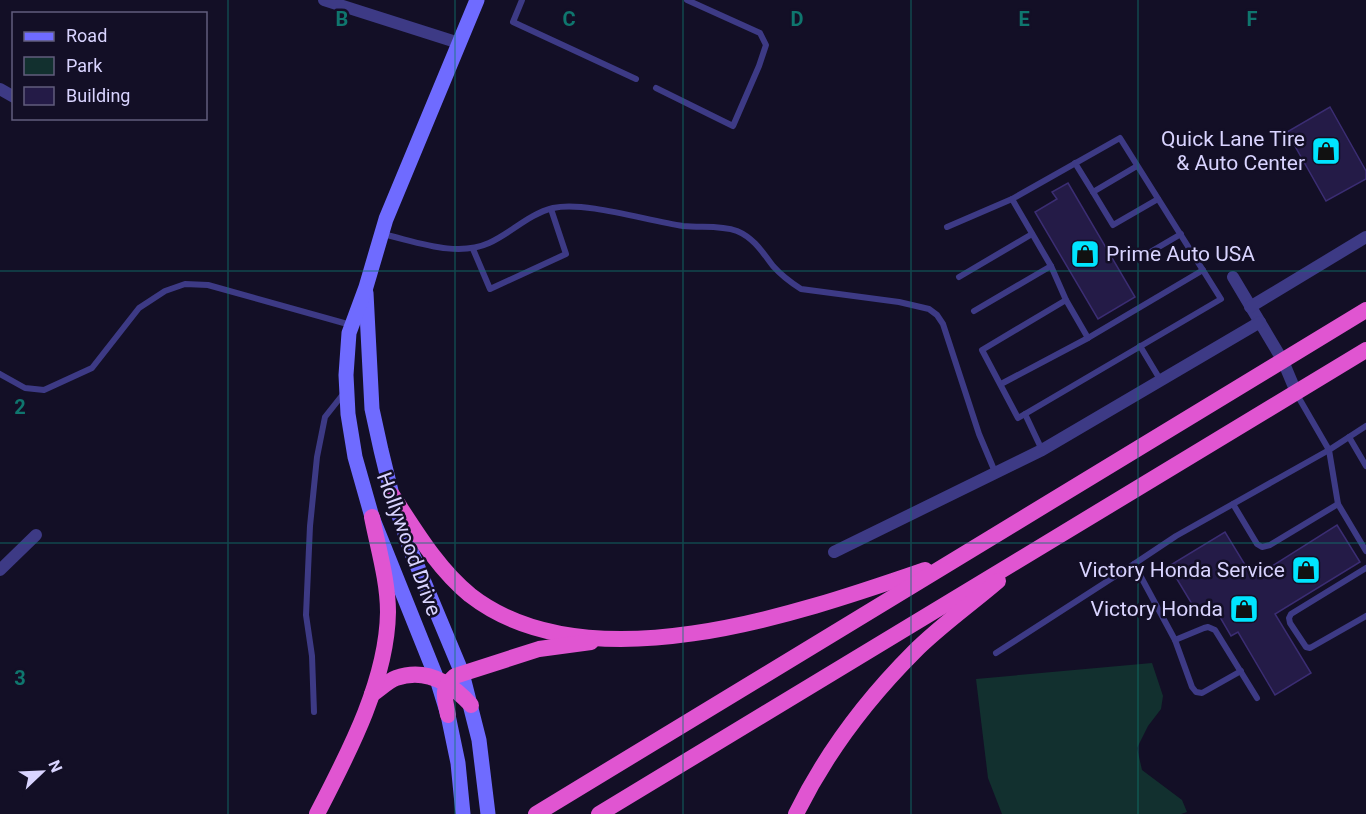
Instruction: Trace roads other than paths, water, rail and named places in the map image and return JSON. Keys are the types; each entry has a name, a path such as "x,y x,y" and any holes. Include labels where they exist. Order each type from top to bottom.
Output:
{"highway":[{"path":"536,814 1366,310"},
{"path":"599,814 1366,350"},
{"path":"392,495 431,554 451,578 471,596 499,614 525,624 552,632 609,639"},
{"path":"317,814 336,777 372,694 387,636 388,610 372,517"},
{"path":"796,814 837,743 867,703 915,651 1040,546"},
{"path":"442,681 539,650 609,639 664,637 760,620 832,602 955,560"},
{"path":"372,694 394,679 408,675 421,675 442,681 457,690 471,705"},
{"path":"442,681 448,715"}],"main road":[{"name":"Hollywood Drive","path":"442,681 372,517 355,457 346,390 349,333 366,288 382,234 477,0"},
{"name":"Hollywood Drive","path":"366,288 372,409 392,495 411,551 462,673 479,740 488,814"},
{"path":"448,715 458,764 463,814"}],"street":[{"path":"324,0 459,43"},
{"path":"1251,307 1366,237"},
{"path":"1233,277 1283,361 1296,392"},
{"path":"834,552 1042,450 1260,322"},
{"path":"0,570 36,535"}],"lane":[{"path":"522,0 513,22 636,79"},
{"path":"656,88 733,126 759,66 766,45 760,33 687,0"},
{"path":"947,227 1012,199 1119,138 1221,299 1018,418 982,350 1066,300"},
{"path":"1075,163 1113,225 1158,199"},
{"path":"1093,192 1137,166"},
{"path":"1012,199 1051,266 1066,300 1088,338"},
{"path":"382,234 455,250 473,249 489,243 551,208 581,207 657,223 687,227 711,226 737,231 760,248 788,281 801,289 899,302 929,309 943,324 979,434 995,472"},
{"path":"473,249 490,289 566,254 551,208"},
{"path":"959,277 1032,234"},
{"path":"1140,258 1181,234"},
{"path":"974,311 1051,266"},
{"path":"1000,384 1088,338 1203,270"},
{"path":"0,374 25,388 44,390 84,372 92,368 138,308 165,291 184,284 208,285 352,325"},
{"path":"1140,346 1161,381"},
{"path":"314,712 312,656 306,615 310,526 317,457 325,417 346,390"},
{"path":"1296,392 1329,450 1338,504 1366,551"},
{"path":"1025,414 1042,450"},
{"path":"996,653 1176,536 1329,450 1366,426"},
{"path":"1348,437 1366,466"},
{"path":"1233,504 1257,544 1262,547 1338,504"},
{"path":"1134,564 1175,640 1196,692 1202,693 1240,671"},
{"path":"1366,568 1289,618 1306,647 1310,648 1366,616"},
{"path":"1175,640 1204,628 1212,628 1257,698"}],"place":[{"name":"Quick Lane Tire & Auto Center","path":"1326,151"},
{"name":"Prime Auto USA","path":"1085,254"},
{"name":"Victory Honda Service","path":"1306,570"},
{"name":"Victory Honda","path":"1244,609"}]}
